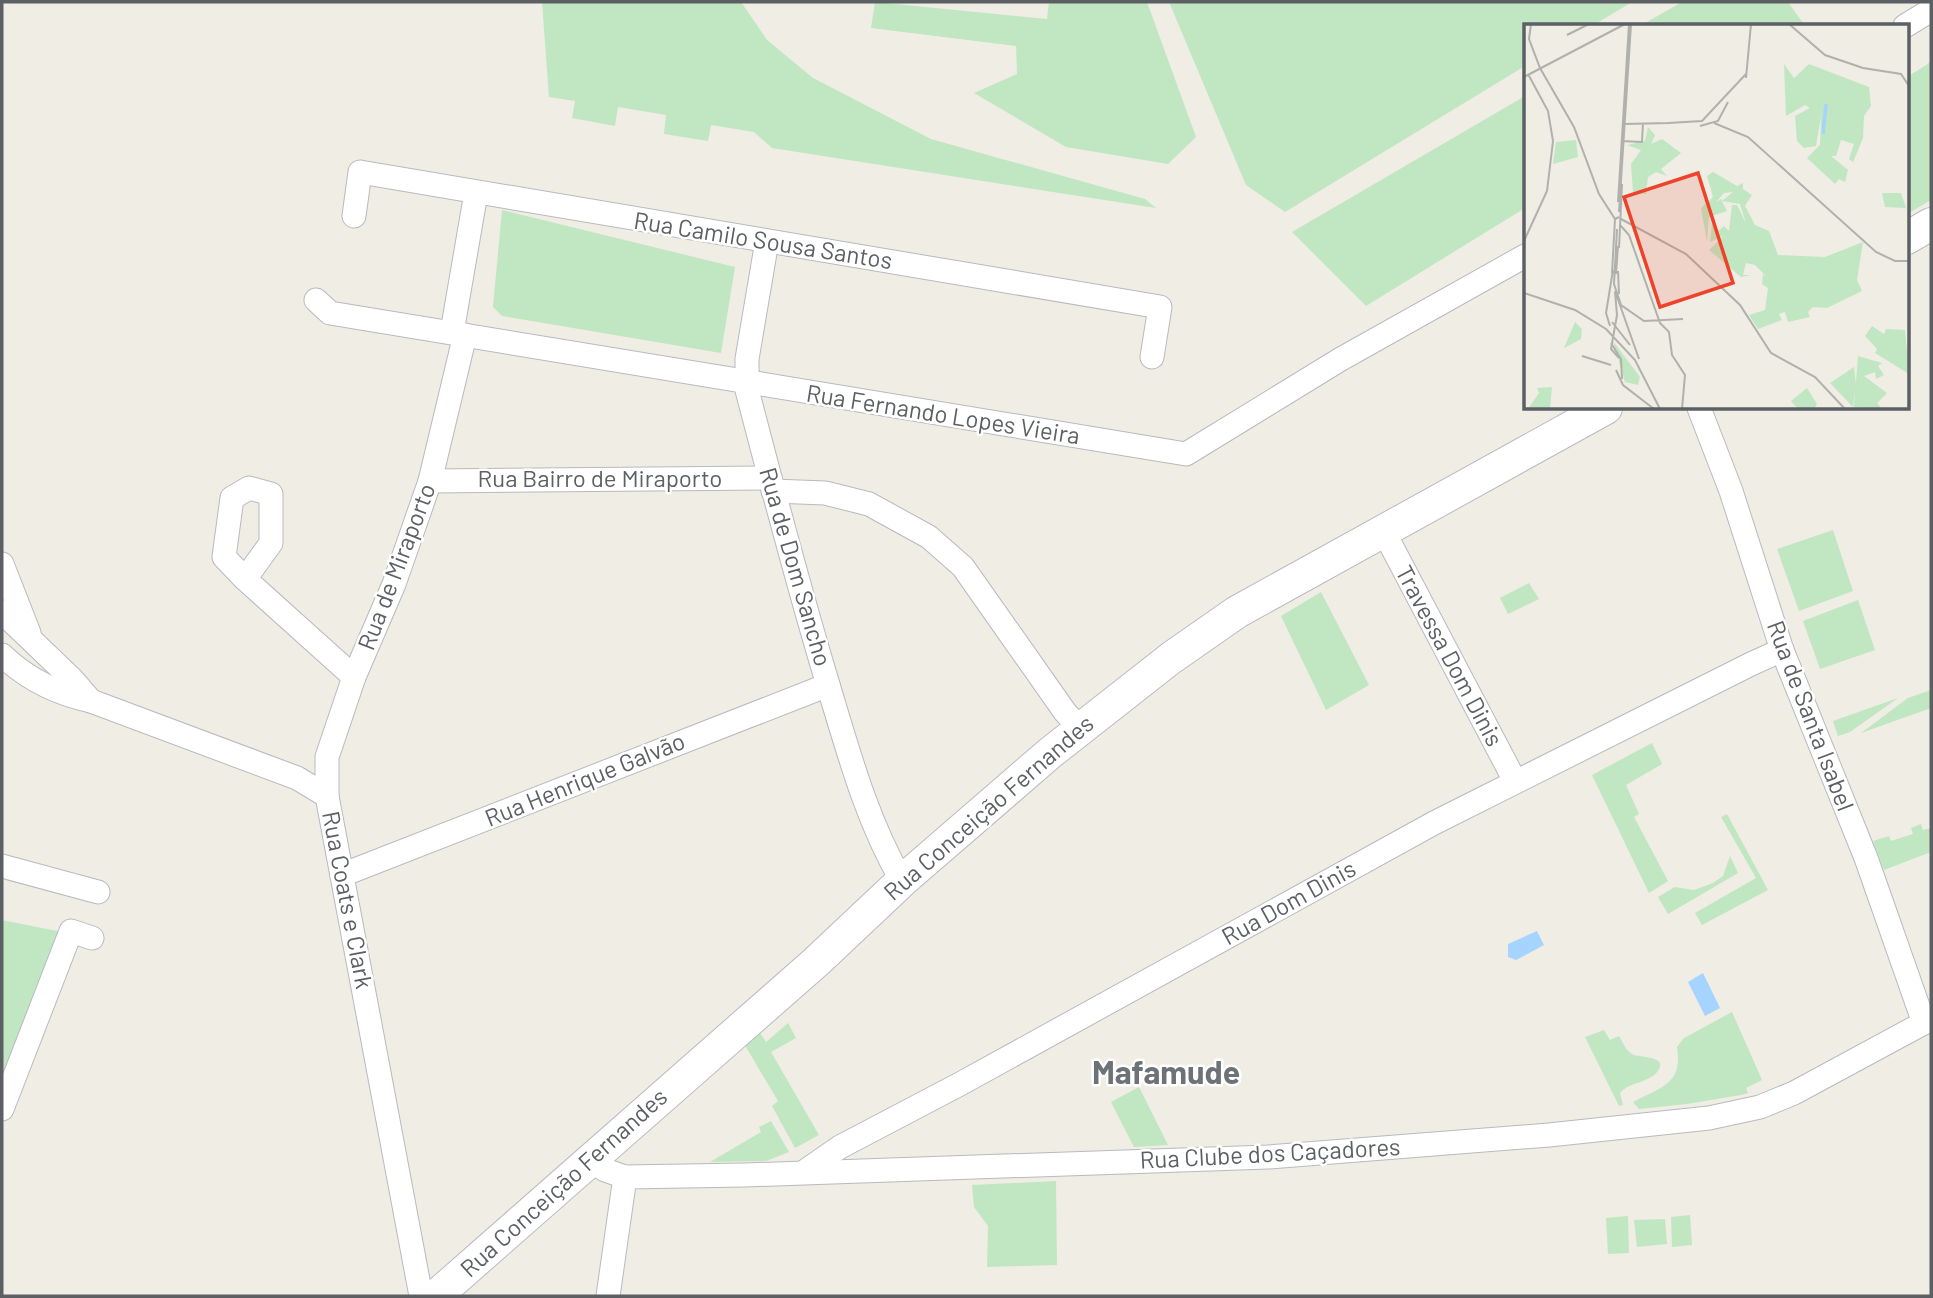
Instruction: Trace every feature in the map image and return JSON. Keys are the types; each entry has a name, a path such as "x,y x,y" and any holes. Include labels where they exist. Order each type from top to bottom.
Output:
{"main road":[{"path":"1909,237 1931,224"},
{"name":"Rua Conceição Fernandes","path":"436,1296 816,961 902,881 1080,729 1171,658 1237,612 1602,410"}],"street":[{"path":"1908,24 1931,10"},
{"name":"Rua Camilo Sousa Santos","path":"354,216 360,172 1160,307 1152,357"},
{"name":"Rua de Miraporto","path":"327,796 327,757 354,677 394,584 430,481 458,334 476,193"},
{"name":"Rua de Dom Sancho","path":"767,241 747,359 747,382 771,485 855,775 877,834 902,881"},
{"name":"Rua Fernando Lopes Vieira","path":"316,300 330,313 1186,454 1341,359 1524,257"},
{"name":"Rua de Santa Isabel","path":"1700,410 1731,491 1782,650 1928,1021"},
{"name":"Rua Bairro de Miraporto","path":"430,481 771,485 825,493 869,504 929,537 963,567 1065,712 1080,729"},
{"name":"Travessa Dom Dinis","path":"1383,530 1516,781"},
{"path":"2,564 32,639"},
{"path":"245,579 354,677"},
{"name":"Rua Coats e Clark","path":"2,612 32,639 91,701 297,778 327,796 421,1296"},
{"name":"Rua Dom Dinis","path":"804,1172 840,1147 960,1084 1434,823 1782,650"},
{"path":"2,655 36,681 65,695 91,701"},
{"name":"Rua Henrique Galvão","path":"342,875 828,685"},
{"path":"2,866 98,892"},
{"path":"2,1109 71,931 92,938"},
{"name":"Rua Clube dos Caçadores","path":"589,1160 605,1170 625,1177 1268,1157 1549,1135 1709,1118 1760,1107 1794,1093 1928,1021"},
{"path":"608,1296 625,1177"}],"green space":[{"path":"542,2 741,2 767,40 813,78 931,139 1145,199 1156,208 772,148 754,132 711,125 708,141 664,134 666,115 618,107 615,126 572,118 575,101 549,97"},
{"path":"875,2 1047,19 1049,2 1147,2 1196,137 1168,164 1066,147 974,93 1017,74 1016,46 871,28"},
{"path":"1169,2 1632,2 1595,24 1524,24 1524,67 1285,212 1246,185"},
{"path":"1682,2 1788,2 1804,24 1644,24"},
{"path":"1931,62 1931,200 1909,213 1909,76"},
{"path":"1524,97 1524,209 1366,306 1292,232"},
{"path":"502,210 735,267 721,353 502,316 493,307"},
{"path":"1833,530 1853,591 1799,611 1777,549"},
{"path":"1529,583 1539,599 1508,614 1500,598"},
{"path":"1321,592 1369,685 1326,710 1281,616"},
{"path":"1858,600 1875,650 1820,669 1803,621"},
{"path":"1931,690 1931,708 1861,733 1908,698"},
{"path":"1898,698 1850,732 1838,736 1833,721"},
{"path":"1652,743 1662,764 1626,785 1639,814 1634,817 1668,881 1649,893 1592,775"},
{"path":"1727,814 1768,890 1702,925 1695,913 1756,878 1721,817"},
{"path":"1921,824 1923,830 1931,828 1931,852 1884,870 1873,841 1889,836 1891,841 1913,834 1911,828"},
{"path":"1730,856 1738,873 1668,914 1658,897 1675,887 1694,890 1713,883 1723,876"},
{"path":"2,920 62,932 2,1085"},
{"path":"1732,1012 1762,1080 1746,1088 1748,1093 1741,1095 1639,1109 1633,1102 1661,1088 1673,1077 1677,1069 1677,1047 1684,1038"},
{"path":"788,1023 796,1038 771,1052 819,1135 795,1148 772,1106 778,1101 743,1042 757,1028 766,1042"},
{"path":"1604,1030 1610,1040 1619,1036 1630,1052 1656,1060 1660,1066 1654,1075 1624,1089 1620,1093 1623,1105 1619,1106 1585,1037"},
{"path":"1139,1087 1168,1145 1134,1147 1111,1102"},
{"path":"771,1121 789,1152 766,1161 710,1162 761,1132 759,1127"},
{"path":"1056,1181 1057,1265 987,1267 988,1226 974,1207 972,1185"},
{"path":"1690,1215 1692,1245 1672,1247 1671,1217"},
{"path":"1628,1216 1629,1253 1608,1254 1606,1218"},
{"path":"1665,1219 1667,1244 1637,1247 1634,1220"}],"water":[{"path":"1537,931 1544,945 1516,960 1508,957 1508,944"},
{"path":"1703,973 1720,1008 1705,1016 1688,982"}],"district":[{"name":"Mafamude","path":"1166,1073"}]}
